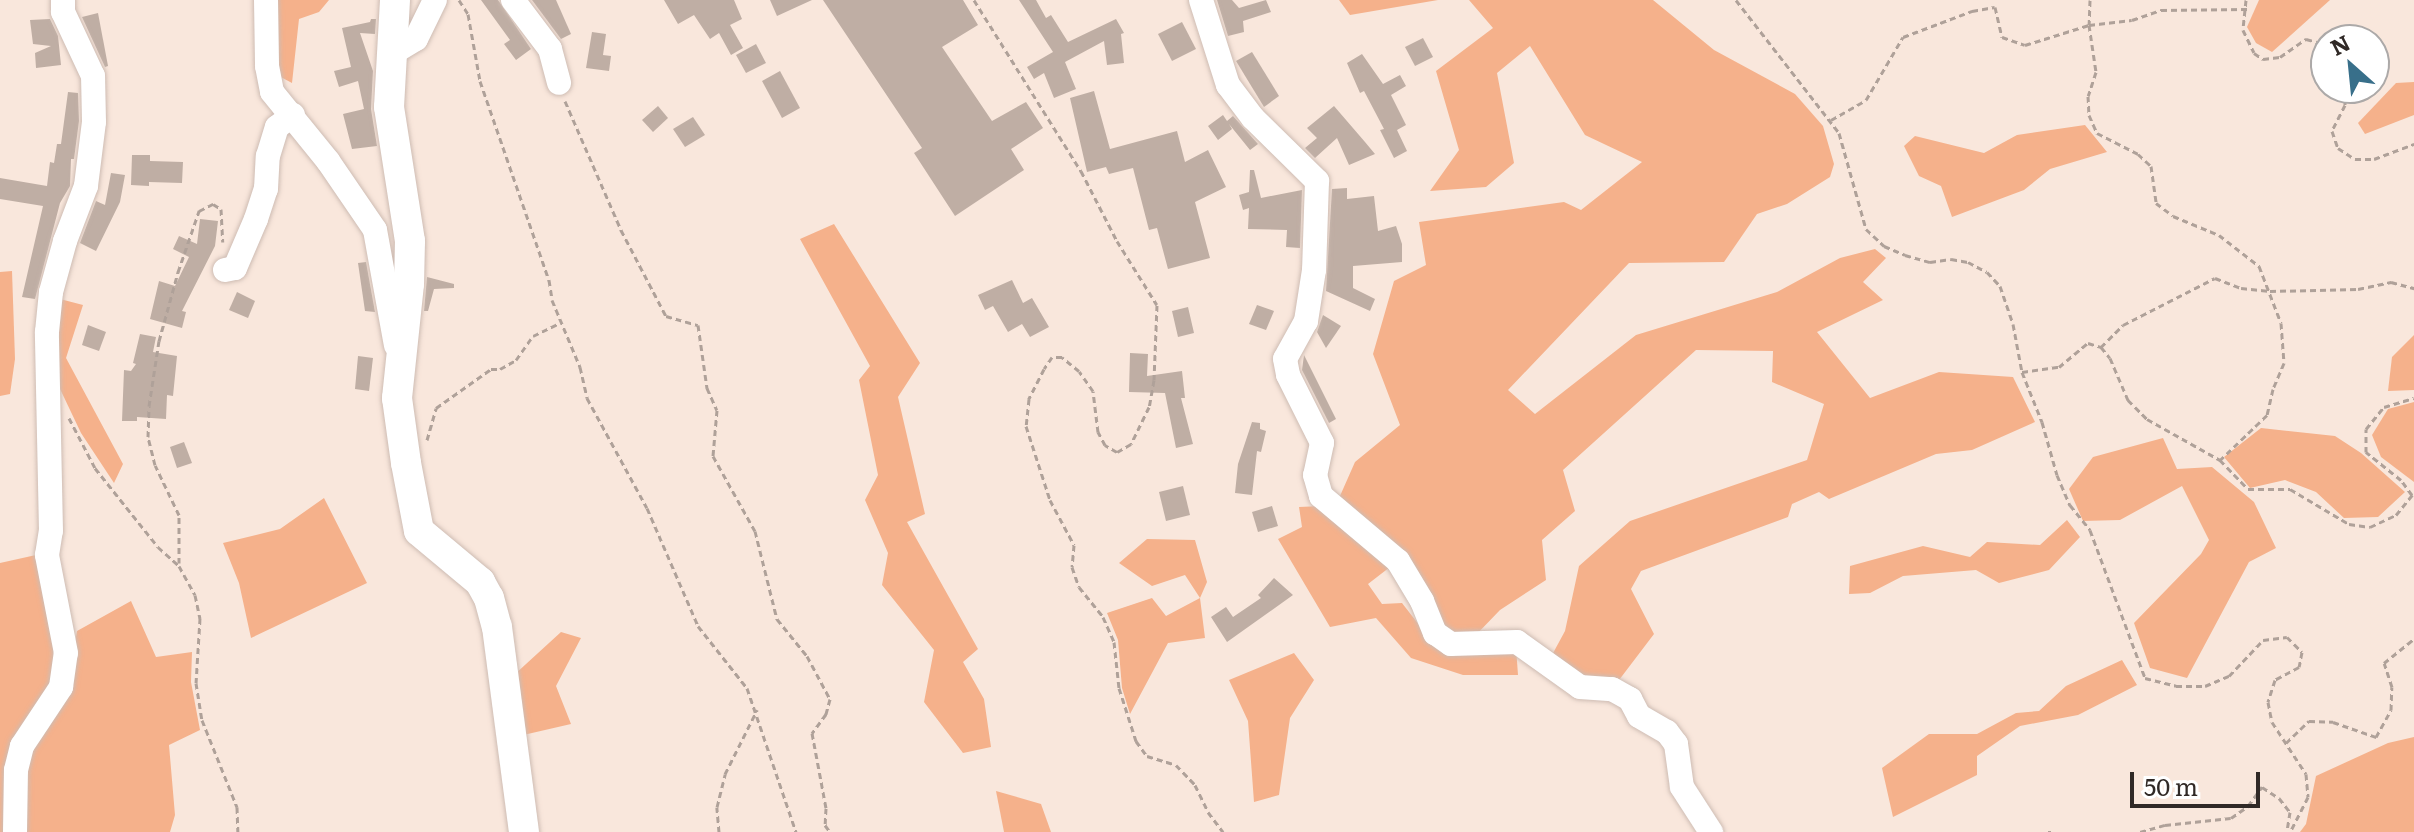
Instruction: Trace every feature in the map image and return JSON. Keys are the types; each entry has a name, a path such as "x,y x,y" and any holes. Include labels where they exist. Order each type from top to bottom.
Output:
{"main road":[{"path":"395,0 389,107 410,241 409,284 397,398 409,478 419,531 480,582 489,598 497,627 524,832"}],"street":[{"path":"15,832 16,770 22,746 61,687 66,653 47,555 51,531 47,332 51,292 65,241 86,186 94,122 93,76 63,12 63,0"},
{"path":"266,0 267,66 272,92 293,115 375,230 399,364"},
{"path":"391,54 416,39 435,0"},
{"path":"513,0 550,49 559,83"},
{"path":"1201,0 1228,85 1253,118 1317,181 1314,270 1306,321 1285,359 1288,375 1322,443 1315,475 1321,496 1398,561 1422,601 1435,633 1451,644 1517,642 1580,687 1612,689 1630,699 1639,716 1667,732 1676,744 1682,787 1711,832"},
{"path":"225,270 235,268 256,219 266,189 268,156 277,127 293,115"}],"path":[{"path":"459,0 468,14 480,81 549,280 560,323 580,367 587,398 647,508 698,626 747,688 796,832"},
{"path":"974,0 1067,146 1117,241 1157,305 1154,380 1149,407 1131,444 1117,452 1105,445 1098,432 1093,391 1079,371 1062,357 1052,357 1044,369 1029,399 1026,426 1050,500 1074,545 1072,567 1079,587 1103,617 1114,642 1119,688 1136,741 1147,756 1176,765 1195,785 1208,812 1223,832"},
{"path":"1736,0 1839,133 1866,229 1884,246 1905,255 1930,262 1951,259 1968,262 1987,272 2000,286 2013,324 2022,372 2042,422 2057,475 2070,505 2090,530 2145,678 2176,686 2205,686 2229,676 2263,640 2287,637 2302,652 2299,667 2275,680 2268,702 2272,722 2306,774 2308,797 2288,832"},
{"path":"2090,0 2089,25 2096,72 2088,96 2089,115 2097,133 2138,154 2151,166 2156,203 2173,216 2232,243 2259,266 2281,323 2284,363 2267,415 2220,460"},
{"path":"2246,0 2243,30 2254,53 2263,59 2280,57 2306,39 2310,40"},
{"path":"1830,120 1866,100 1903,37 1972,11 1995,7 2002,37 2025,45 2089,25 2132,20 2161,10 2247,9"},
{"path":"559,83 569,114 621,230 666,316 698,325 707,388 717,410 713,456 755,531 777,619 807,656 830,699 826,714 812,733 826,808 825,825 830,832"},
{"path":"2345,104 2332,131 2338,148 2355,159 2374,159 2414,144"},
{"path":"179,566 179,515 155,465 148,437 149,406 159,341 171,294 199,211 213,204 221,209 225,270"},
{"path":"2101,347 2123,325 2215,278 2241,288 2270,291 2358,289 2391,282 2414,288"},
{"path":"409,478 428,439 436,408 491,369 500,369 516,360 533,336 560,323"},
{"path":"2022,372 2059,367 2088,343 2101,347 2110,358 2128,400 2147,419 2220,460 2248,489 2290,489 2349,524 2370,527 2396,515 2412,495 2401,480 2366,452 2366,429 2384,407 2414,398"},
{"path":"68,416 95,468 158,547 179,566 195,595 200,618 196,683 202,720 237,807 238,832"},
{"path":"2286,743 2309,721 2333,722 2376,737 2391,710 2392,687 2384,663 2414,639"},
{"path":"719,832 717,807 725,774 757,710"},
{"path":"2140,832 2165,825 2231,818 2248,806 2262,787 2279,798 2290,812 2288,832"}],"shaded area":[{"path":"275,0 329,0 319,12 299,19 292,83 275,74"},
{"path":"1339,0 1438,0 1350,15"},
{"path":"1469,0 1653,0 1714,50 1795,94 1823,126 1834,164 1830,177 1787,204 1757,214 1724,262 1629,263 1508,390 1535,414 1636,335 1777,292 1840,258 1875,249 1886,258 1863,282 1883,300 1817,332 1870,398 1939,372 2013,377 2035,422 1972,450 1936,454 1829,499 1819,492 1792,504 1788,517 1641,571 1631,589 1654,634 1616,684 1578,679 1552,655 1565,631 1579,566 1630,521 1807,460 1824,404 1772,382 1773,351 1696,350 1563,470 1575,511 1542,540 1546,580 1500,610 1474,637 1452,636 1336,505 1355,462 1400,425 1373,354 1394,281 1426,265 1419,222 1564,202 1581,210 1642,162 1585,135 1530,46 1497,73 1514,163 1486,187 1430,191 1459,150 1436,71 1493,28"},
{"path":"2259,0 2330,0 2272,52 2256,43 2247,27"},
{"path":"2414,82 2414,115 2365,134 2358,123 2376,104 2390,104 2390,89 2396,83"},
{"path":"2085,125 2107,152 2050,169 2024,190 1952,217 1941,186 1919,176 1904,146 1915,136 1984,153 2017,135"},
{"path":"834,224 920,363 898,397 925,514 907,522 978,649 963,662 984,699 991,747 963,753 924,702 934,650 882,585 888,553 865,500 878,475 859,380 870,366 800,239"},
{"path":"12,271 15,359 10,394 0,396 0,272"},
{"path":"60,299 83,305 66,358 123,464 114,483 81,433 51,370"},
{"path":"2414,335 2414,390 2388,391 2392,357"},
{"path":"2414,402 2414,482 2381,457 2372,435 2388,409"},
{"path":"2261,428 2335,436 2361,453 2405,492 2378,517 2344,518 2316,492 2285,480 2250,488 2224,457"},
{"path":"2163,438 2177,469 2212,467 2254,502 2276,548 2249,562 2187,678 2150,668 2134,623 2201,554 2209,540 2182,486 2120,520 2083,521 2069,489 2093,457"},
{"path":"324,498 367,583 251,638 239,583 223,543 280,529"},
{"path":"1322,506 1390,567 1368,584 1382,604 1402,603 1423,630 1516,647 1518,675 1463,675 1411,658 1376,618 1330,627 1278,539 1302,527 1299,507"},
{"path":"2067,520 2080,537 2049,570 1999,583 1976,570 1903,576 1870,593 1849,594 1850,566 1923,546 1970,557 1987,542 2040,545"},
{"path":"1147,539 1195,540 1207,582 1200,598 1185,575 1152,586 1119,563"},
{"path":"36,555 54,652 52,679 4,832 0,832 0,563"},
{"path":"1152,598 1166,616 1200,598 1205,638 1168,643 1130,714 1122,688 1118,640 1107,613"},
{"path":"131,601 156,657 192,652 191,682 200,730 169,745 175,815 170,832 22,832 27,751 48,729 67,691 77,631"},
{"path":"561,632 581,638 556,686 571,724 519,736 514,675"},
{"path":"1294,653 1314,680 1290,718 1279,795 1254,802 1248,721 1229,680"},
{"path":"2122,660 2137,685 2078,715 2020,726 1977,756 1977,775 1893,817 1882,768 1929,734 1977,734 2016,713 2039,711 2066,686"},
{"path":"2414,737 2414,832 2300,832 2306,824 2316,776 2388,743"},
{"path":"996,791 1041,804 1051,832 1004,832"}],"building":[{"path":"481,0 498,0 531,49 516,60 504,44 510,40"},
{"path":"532,0 556,0 571,34 561,39"},
{"path":"664,0 734,0 742,19 730,25 743,48 731,55 719,33 710,39 694,15 678,24"},
{"path":"770,0 812,0 777,16"},
{"path":"823,0 963,0 978,25 942,47 992,121 1026,102 1043,128 1011,149 1024,170 955,216 914,153 922,148"},
{"path":"1019,0 1036,0 1046,18 1051,15 1068,42 1116,19 1124,33 1121,34 1124,63 1107,65 1104,41 1065,62 1076,89 1054,98 1044,73 1034,79 1027,67 1053,52"},
{"path":"1217,0 1232,0 1239,8 1266,0 1271,12 1243,21 1244,32 1228,36"},
{"path":"98,13 108,66 105,67 82,17"},
{"path":"50,19 58,36 61,65 36,68 35,53 51,46 33,44 30,20"},
{"path":"376,19 375,34 360,33 373,71 371,109 377,146 352,149 343,114 364,109 358,81 339,87 334,71 351,67 342,28 370,22"},
{"path":"1182,22 1196,49 1172,61 1158,34"},
{"path":"592,32 606,34 603,55 611,56 609,71 586,68"},
{"path":"1423,38 1433,57 1415,66 1405,47"},
{"path":"756,44 766,63 746,73 736,55"},
{"path":"1252,52 1279,96 1264,107 1236,61"},
{"path":"1362,54 1383,84 1400,75 1406,86 1391,95 1406,125 1397,130 1407,151 1394,158 1380,130 1384,129 1364,91 1360,93 1347,63"},
{"path":"780,71 800,108 782,118 762,81"},
{"path":"1094,91 1110,149 1177,131 1185,162 1208,150 1226,187 1195,202 1210,258 1168,269 1157,228 1149,230 1133,168 1109,174 1106,167 1087,172 1070,98"},
{"path":"68,92 78,93 79,121 74,159 71,159 70,186 60,203 35,299 22,297 43,206 0,199 0,178 47,186 50,162 54,163 57,144 61,144"},
{"path":"658,106 668,118 653,132 642,120"},
{"path":"1334,106 1375,154 1349,165 1337,138 1315,158 1305,148 1317,138 1307,128"},
{"path":"1223,115 1227,121 1233,116 1258,144 1250,150 1229,124 1232,129 1218,140 1208,126"},
{"path":"693,117 705,135 685,147 673,129"},
{"path":"132,155 150,155 150,161 183,162 182,183 131,185"},
{"path":"1250,170 1254,170 1261,198 1302,190 1300,248 1286,247 1287,230 1248,229 1249,208 1243,210 1239,195 1249,192"},
{"path":"111,173 125,175 120,202 96,251 80,243 96,201 105,205"},
{"path":"1347,188 1347,199 1374,196 1378,231 1396,226 1402,244 1402,262 1353,266 1353,288 1375,299 1370,311 1326,291 1332,189"},
{"path":"200,219 218,221 215,246 182,311 186,312 182,328 150,319 159,281 175,286 189,257 173,249 179,236 197,244"},
{"path":"366,262 375,312 365,311 358,263"},
{"path":"427,277 454,284 454,288 434,289 428,311 424,311"},
{"path":"1012,280 1023,303 1032,298 1049,327 1030,337 1022,324 1008,332 993,306 985,310 978,295"},
{"path":"237,292 255,301 248,318 229,310"},
{"path":"1257,305 1274,311 1266,330 1249,324"},
{"path":"1188,307 1194,333 1178,337 1172,311"},
{"path":"1323,315 1341,326 1326,348 1317,332"},
{"path":"88,325 106,332 99,351 82,345"},
{"path":"140,334 156,337 153,352 177,356 173,396 167,395 166,419 137,417 137,421 122,421 124,370 131,371 136,364 133,363"},
{"path":"1130,353 1148,354 1147,376 1182,371 1185,398 1181,398 1193,444 1176,448 1165,393 1129,392"},
{"path":"1304,355 1336,419 1329,423 1302,370"},
{"path":"358,356 373,358 369,391 355,389"},
{"path":"1252,422 1260,423 1260,429 1266,431 1261,452 1257,451 1252,495 1235,493 1238,464"},
{"path":"184,442 192,463 177,468 170,447"},
{"path":"1183,486 1190,515 1166,521 1159,492"},
{"path":"1272,506 1278,526 1258,532 1252,512"},
{"path":"1274,578 1293,595 1227,642 1211,617 1226,607 1233,617 1261,598 1258,595"}]}
